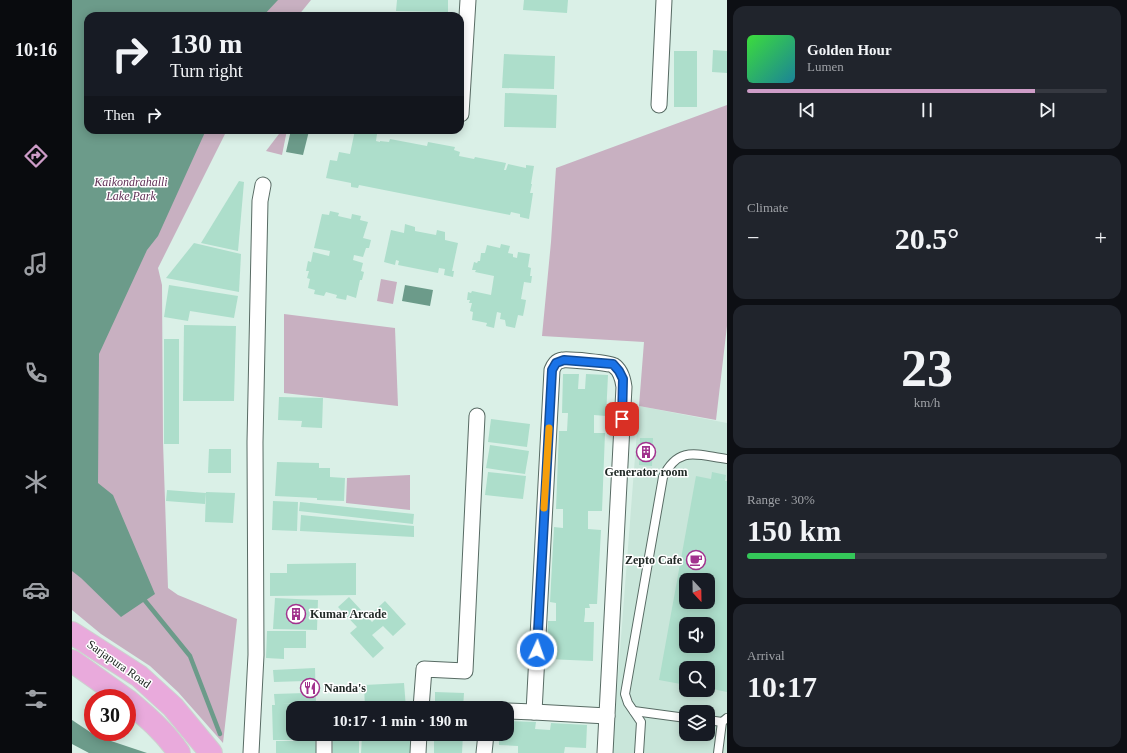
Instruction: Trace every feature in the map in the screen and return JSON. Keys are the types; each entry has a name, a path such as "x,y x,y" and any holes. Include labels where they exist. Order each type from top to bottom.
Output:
{"main road":[{"name":"Sarjapura Road","path":"72,633 139,676 173,707 211,753"},
{"name":"Sarjapura Road","path":"72,661 111,689"},
{"name":"Sarjapura Road","path":"136,708 154,723 179,753"}],"street":[{"path":"464,57 468,0"},
{"path":"659,106 664,0"},
{"path":"251,753 256,655 255,442 260,201 263,185"},
{"path":"534,712 552,370 556,363 564,360 613,364 623,379 605,753"},
{"path":"422,701 424,669 465,671 477,416"},
{"path":"514,711 607,716"},
{"path":"324,741 324,753"},
{"path":"418,753 419,741"},
{"path":"484,753 485,741"}],"lane":[{"path":"639,753 642,722 628,703 625,694 663,477 674,461 681,456 690,454 727,459"},
{"path":"634,711 679,717"},
{"path":"718,753 725,720"}],"shaded area":[{"path":"72,0 278,0 267,12 84,12 84,134 204,134 158,236 147,250 99,354 98,483 113,495 155,594 121,617 72,571"},
{"path":"290,134 308,134 303,155 286,152"},
{"path":"405,285 433,290 430,306 402,301"},
{"path":"639,406 727,423 727,753 612,753"},
{"path":"72,720 84,728 84,741 111,741 147,753 89,753 72,744"}],"green space":[{"name":"Kaikondrahalli Lake Park","path":"72,0 311,0 301,12 84,12 84,134 225,134 158,268 162,285 163,442 168,588 178,595 237,619 223,743 178,692 150,666 101,634 72,610"},
{"path":"727,105 727,326 716,420 639,406 644,342 542,336 556,168"},
{"path":"279,134 286,134 282,155 266,151"},
{"path":"381,279 397,282 393,304 377,301"},
{"path":"284,314 395,328 398,406 284,393"},
{"path":"410,475 410,510 346,503 347,478"}],"building":[{"path":"397,0 448,0 448,12 396,11"},
{"path":"524,0 568,0 567,13 523,10"},
{"path":"713,50 727,51 727,73 712,72"},
{"path":"674,51 697,51 697,107 674,107"},
{"path":"504,54 555,56 554,89 502,88"},
{"path":"505,93 557,95 556,128 504,127"},
{"path":"354,134 377,134 376,141 380,142 389,142 390,139 427,146 428,142 455,147 454,150 460,152 459,156 474,159 475,157 506,163 504,170 506,170 508,164 526,168 526,165 534,166 530,193 533,193 529,219 520,217 520,214 511,212 510,215 359,185 358,188 351,187 351,183 326,178 330,160 337,161 339,152 350,154"},
{"path":"239,181 244,182 238,251 201,243"},
{"path":"330,211 339,213 338,216 351,219 352,214 361,216 360,220 368,222 363,238 371,240 369,248 366,248 363,257 354,255 353,260 363,263 361,271 364,272 362,280 360,280 356,298 347,295 346,300 336,298 337,295 326,292 324,296 314,294 315,290 308,288 310,279 307,278 309,271 306,271 308,261 311,262 313,252 329,256 330,251 314,248 322,214 329,215"},
{"path":"405,224 415,227 415,231 436,235 437,230 445,232 445,240 458,243 452,271 454,271 453,277 444,275 445,269 439,268 438,273 398,265 399,261 396,260 395,265 384,262 391,230 404,233"},
{"path":"194,243 241,254 239,292 166,278"},
{"path":"501,244 510,246 508,253 513,254 513,257 517,258 518,252 530,254 528,267 531,268 531,283 524,282 521,299 526,300 525,306 523,316 518,315 515,328 506,326 505,320 500,319 501,313 497,312 494,328 486,326 487,323 472,320 473,312 470,311 472,303 469,303 470,300 467,300 468,292 471,293 472,291 491,295 494,276 472,270 474,262 477,263 480,261 481,253 485,253 487,245 500,248"},
{"path":"169,285 238,296 234,318 190,311 188,321 164,317"},
{"path":"184,325 236,326 234,401 183,401"},
{"path":"164,339 179,339 179,444 164,444"},
{"path":"563,374 579,374 578,389 585,389 586,374 608,375 606,416 594,415 594,433 605,433 602,511 588,511 588,529 601,530 597,604 589,604 590,608 585,608 584,622 594,622 593,661 547,659 548,621 556,621 556,603 550,602 554,527 563,528 563,509 556,509 559,431 567,431 568,413 562,413"},
{"path":"279,397 323,398 322,428 301,427 302,421 278,420"},
{"path":"491,419 530,424 527,447 488,442"},
{"name":"Generator room","path":"640,438 653,438 652,466 639,465"},
{"path":"490,445 529,451 525,474 486,468"},
{"path":"209,449 231,449 231,473 208,473"},
{"path":"277,462 319,463 319,468 330,468 330,477 345,478 344,501 275,496"},
{"path":"488,472 526,476 523,499 485,495"},
{"path":"712,472 726,475 725,481 727,481 727,692 715,689 715,661 679,661 679,684 659,680 696,476 711,479"},
{"path":"167,490 206,493 205,504 166,501"},
{"path":"206,492 235,493 233,523 205,522"},
{"path":"273,501 298,502 297,531 272,530"},
{"path":"300,502 414,514 413,524 299,511"},
{"path":"301,515 414,526 414,537 300,531"},
{"path":"356,563 356,595 270,596 270,573 287,573 287,564"},
{"path":"349,597 372,622 375,619 371,614 385,601 406,624 393,636 383,626 372,635 384,648 373,658 350,633 357,627 338,607"},
{"name":"Kumar Arcade","path":"275,598 318,600 317,630 273,629"},
{"path":"267,631 306,631 306,648 284,648 284,659 266,658"},
{"name":"Nanda's","path":"315,668 316,701 286,701 286,704 281,704 286,704 286,740 273,740 272,705 275,705 274,694 305,693 305,681 274,682 273,670"},
{"path":"404,683 405,701 365,701 364,685"},
{"path":"435,692 464,693 463,701 435,701"},
{"path":"514,721 536,722 535,729 550,730 551,723 587,725 586,748 565,747 564,753 518,753 518,746 499,745 499,741 514,741"},
{"path":"276,741 315,741 316,753 276,753"},
{"path":"333,741 359,741 359,753 333,753"},
{"path":"362,741 412,741 412,753 361,753"},
{"path":"434,741 463,741 462,753 434,753"}],"waterway":[{"path":"142,597 190,656 220,734"}],"slow traffic":[{"path":"544,508 549,428"}],"place":[{"name":"Generator room","path":"646,452"},
{"name":"Zepto Cafe","path":"696,560"},
{"name":"Kumar Arcade","path":"296,614"},
{"name":"Nanda's","path":"310,688"}],"route":[{"path":"537,650 552,370 556,363 564,360 613,364 623,379 624,388 622,419"}]}
